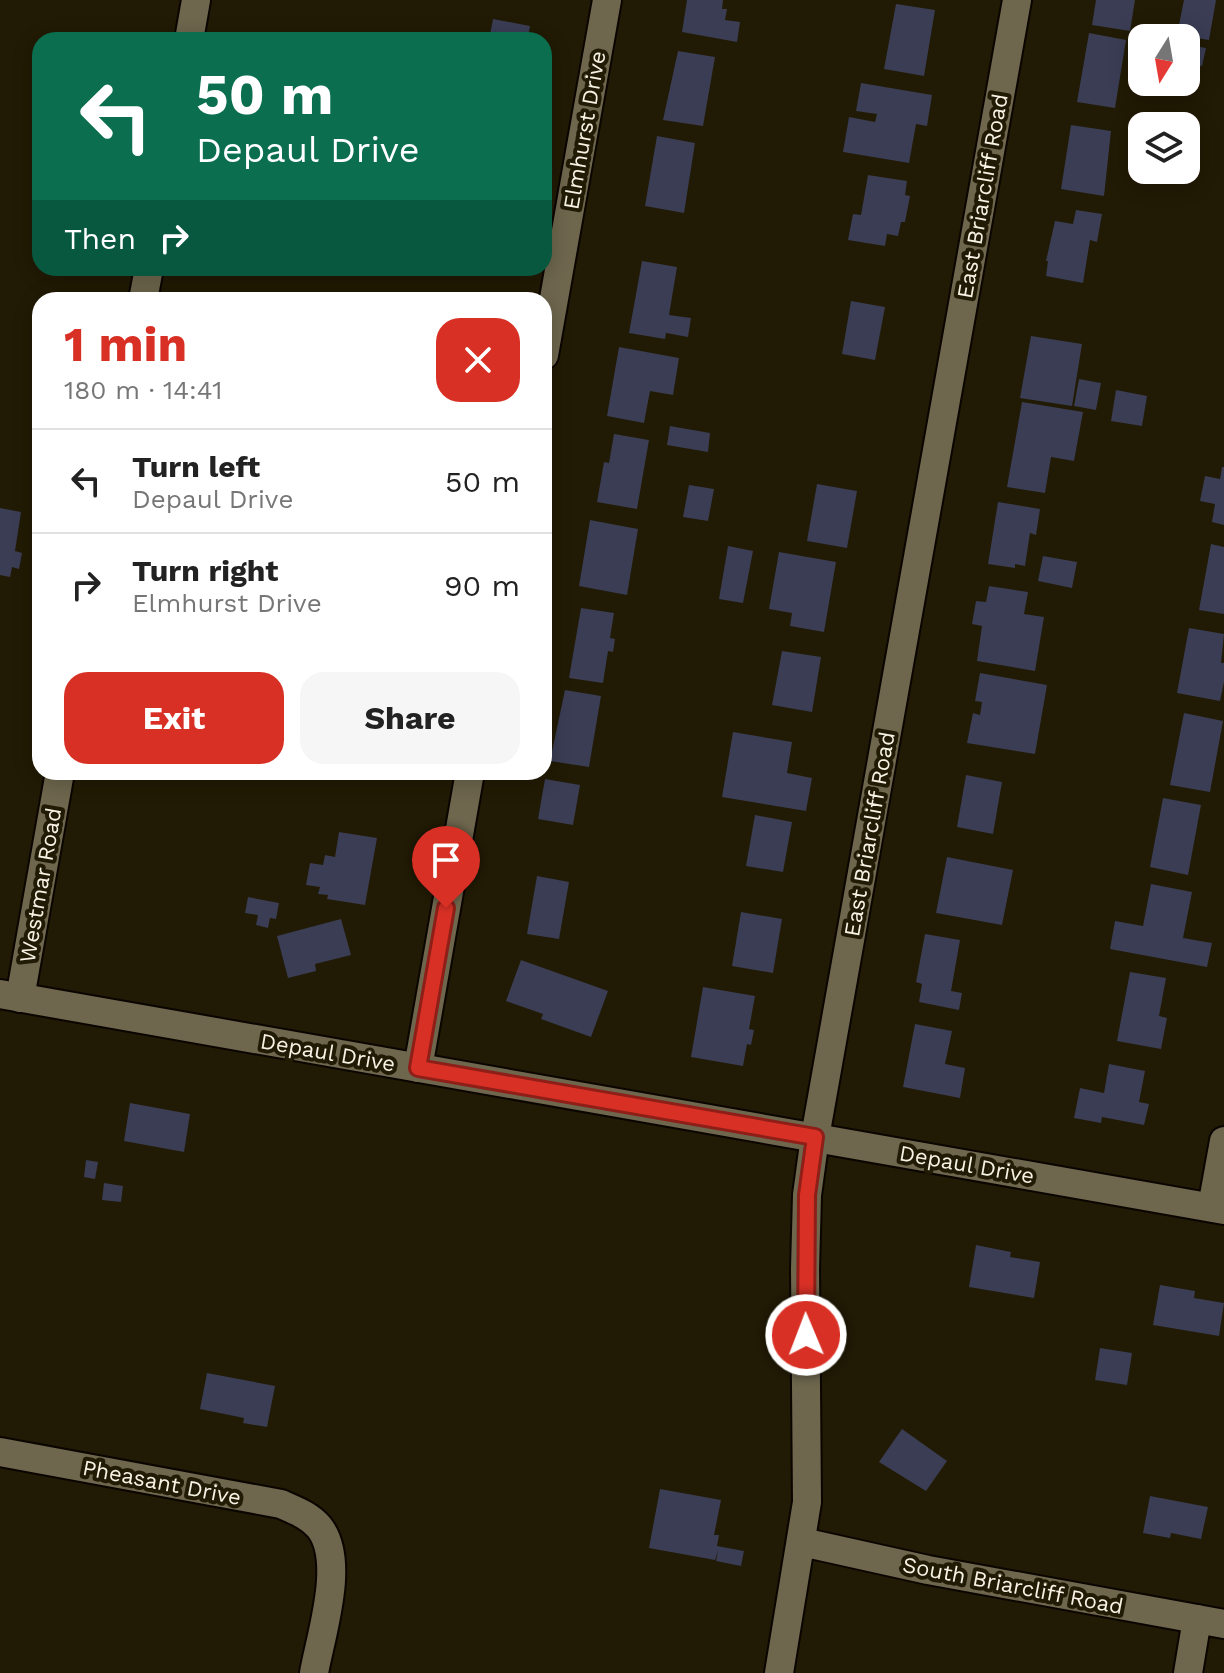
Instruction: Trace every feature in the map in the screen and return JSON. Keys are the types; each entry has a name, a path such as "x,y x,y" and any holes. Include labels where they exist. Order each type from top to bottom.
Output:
{"street":[{"path":"190,32 196,0"},
{"name":"Elmhurst Drive","path":"552,310 607,0"},
{"name":"East Briarcliff Road","path":"779,1673 802,1542 809,1456 805,1249 807,1195 815,1137 1017,0"},
{"name":"Westmar Road","path":"10,996 58,780"},
{"path":"418,1068 469,780"},
{"name":"Depaul Drive","path":"10,996 1218,1208"},
{"path":"1218,1208 1224,1141"},
{"name":"Pheasant Drive","path":"0,1452 281,1504 303,1514 319,1527 330,1549 331,1577 314,1673"},
{"name":"South Briarcliff Road","path":"802,1542 928,1570 1211,1622"},
{"path":"1188,1673 1211,1622"}],"building":[{"path":"687,0 723,0 722,9 727,9 725,20 740,22 737,42 682,32"},
{"path":"1096,0 1135,0 1128,31 1092,25"},
{"path":"1184,0 1216,0 1209,40 1200,39 1200,24 1179,24"},
{"path":"896,4 935,10 924,76 884,69"},
{"path":"493,19 530,26 529,32 491,32"},
{"path":"1089,33 1126,40 1115,108 1077,102"},
{"path":"1200,47 1206,48 1200,66"},
{"path":"678,51 715,57 703,126 663,120"},
{"path":"861,83 932,95 927,126 916,124 909,163 843,152 849,117 875,122 877,114 856,111"},
{"path":"1071,125 1111,131 1104,196 1061,189"},
{"path":"657,136 695,143 684,213 645,206"},
{"path":"868,175 907,181 905,195 910,196 905,222 901,222 898,236 887,234 885,246 848,240 853,214 861,215"},
{"path":"1076,210 1102,214 1097,242 1090,240 1083,283 1046,276 1046,261 1055,221 1073,224"},
{"path":"642,261 677,267 669,315 691,318 688,337 666,333 665,339 629,333"},
{"path":"851,301 885,307 875,360 842,354"},
{"path":"1031,336 1082,344 1072,406 1020,398"},
{"path":"619,347 679,358 673,395 650,391 644,423 607,416"},
{"path":"1079,379 1101,383 1096,410 1074,406"},
{"path":"1116,390 1147,396 1142,426 1111,421"},
{"path":"1022,402 1083,412 1074,461 1051,457 1045,493 1007,487"},
{"path":"670,426 710,433 708,452 667,445"},
{"path":"614,434 649,440 637,509 597,502 604,462 609,463"},
{"path":"1222,467 1224,525 1212,522 1215,504 1200,501 1205,476 1220,479"},
{"path":"817,484 857,491 847,548 807,541"},
{"path":"689,485 714,489 708,521 683,517"},
{"path":"998,502 1040,509 1036,535 1030,533 1025,566 1015,564 1015,568 988,564"},
{"path":"0,508 21,512 15,551 22,553 19,569 12,567 10,577 0,575"},
{"path":"590,520 638,529 627,595 579,586"},
{"path":"1211,544 1224,547 1224,614 1199,610"},
{"path":"728,546 753,551 743,603 719,599"},
{"path":"779,552 836,562 824,632 790,626 792,613 769,609"},
{"path":"1043,556 1077,562 1072,588 1038,581"},
{"path":"989,586 1028,592 1024,614 1044,617 1035,671 977,661 982,626 972,624 976,601 986,602"},
{"path":"581,608 614,613 610,638 615,639 613,652 608,651 603,683 569,678"},
{"path":"1189,628 1224,634 1221,663 1224,663 1224,682 1220,701 1177,693"},
{"path":"782,651 821,657 812,712 772,705"},
{"path":"980,673 1047,685 1035,754 967,743 973,713 980,715 982,702 975,701"},
{"path":"565,690 601,696 589,767 552,761"},
{"path":"1184,713 1223,721 1210,792 1170,785"},
{"path":"733,732 792,742 787,773 812,778 806,811 722,797"},
{"path":"966,775 1002,782 993,834 957,827"},
{"path":"545,780 580,785 573,825 538,819"},
{"path":"1163,798 1201,805 1188,875 1150,867"},
{"path":"755,815 792,822 783,872 746,866"},
{"path":"339,832 377,838 365,905 327,899 328,895 318,894 320,887 306,885 310,863 323,865 325,855 335,857"},
{"path":"947,857 1013,870 1002,925 936,913"},
{"path":"537,876 569,882 559,939 527,934"},
{"path":"1151,884 1192,892 1183,938 1212,943 1207,967 1110,949 1115,921 1143,926"},
{"path":"248,897 279,903 276,919 270,918 268,928 256,925 258,915 245,913"},
{"path":"741,912 782,919 773,973 732,966"},
{"path":"341,919 351,955 315,964 316,971 288,978 277,936"},
{"path":"925,934 960,940 951,991 962,993 959,1010 919,1002 922,984 916,982"},
{"path":"521,960 608,991 591,1037 541,1019 543,1014 506,1001"},
{"path":"1130,972 1166,978 1159,1016 1167,1018 1161,1049 1117,1041"},
{"path":"703,987 755,996 749,1029 754,1030 751,1045 747,1044 743,1066 691,1057"},
{"path":"915,1024 952,1031 945,1064 965,1068 960,1098 903,1087"},
{"path":"1109,1064 1145,1071 1139,1102 1149,1104 1144,1125 1102,1117 1101,1123 1074,1118 1080,1088 1104,1093"},
{"path":"130,1103 190,1114 184,1152 124,1141"},
{"path":"86,1160 98,1162 95,1179 84,1177"},
{"path":"104,1183 123,1186 121,1202 102,1200"},
{"path":"976,1245 1011,1252 1010,1257 1040,1262 1034,1298 969,1287"},
{"path":"1160,1285 1195,1291 1194,1298 1224,1303 1219,1336 1153,1325"},
{"path":"1100,1348 1132,1353 1127,1385 1095,1380"},
{"path":"207,1373 275,1386 267,1427 243,1423 244,1418 200,1409"},
{"path":"902,1429 947,1461 926,1491 879,1462"},
{"path":"660,1489 721,1500 714,1535 719,1535 717,1546 744,1551 741,1566 716,1561 718,1550 715,1560 649,1548"},
{"path":"1150,1496 1208,1507 1201,1539 1171,1533 1170,1538 1143,1533"}],"route":[{"path":"446,908 418,1068 815,1137 807,1195 806,1335"}]}
